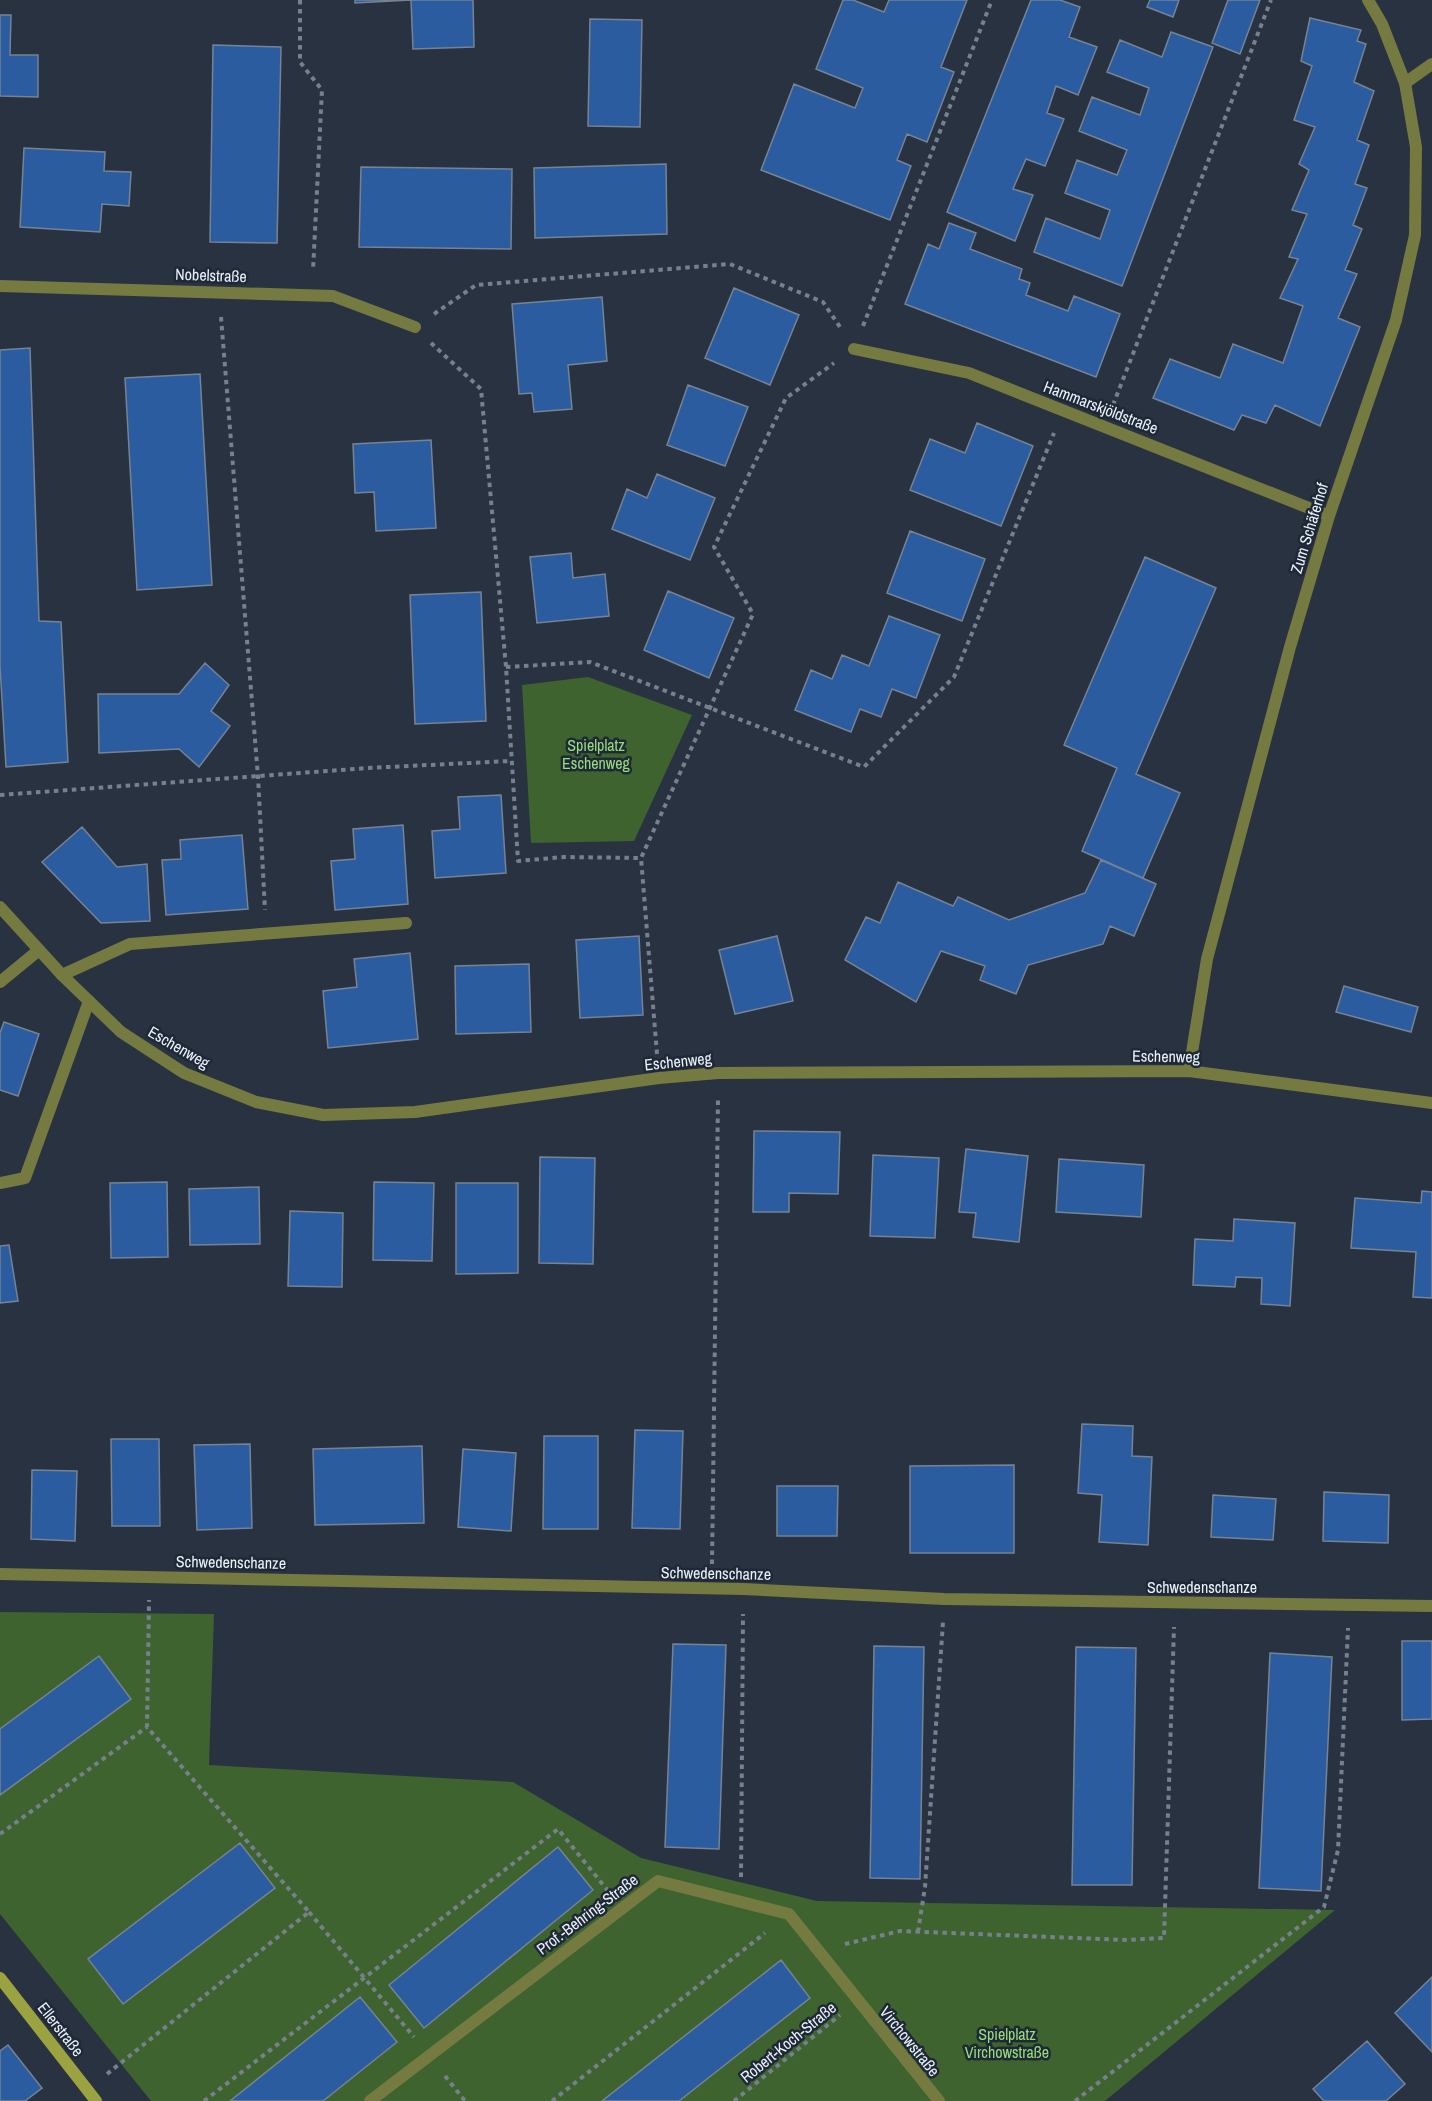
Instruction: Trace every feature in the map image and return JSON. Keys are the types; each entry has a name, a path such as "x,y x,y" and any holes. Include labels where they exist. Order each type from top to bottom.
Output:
{"street":[{"name":"Zum Schäferhof","path":"1189,1071 1207,959 1290,646 1329,516 1396,320 1415,235 1416,147 1405,83 1382,24 1368,0"},
{"path":"1405,83 1432,64"},
{"name":"Nobelstraße","path":"0,286 333,296 415,327"},
{"name":"Hammarskjöldstraße","path":"854,349 969,373 1329,516"},
{"name":"Eschenweg","path":"0,907 62,975 121,1032 184,1072 256,1102 323,1115 415,1112 659,1078 718,1073 1189,1071 1432,1102"},
{"path":"62,975 130,944 406,923"},
{"path":"0,982 39,950"},
{"path":"0,1183 25,1178 89,1001"},
{"name":"Schwedenschanze","path":"0,1574 743,1589 944,1599 1432,1606"},
{"name":"Prof.-Behring-Straße","path":"370,2101 658,1881 789,1914"},
{"path":"789,1914 857,2001"},
{"name":"Ellerstraße","path":"0,1978 96,2101"},
{"name":"Virchowstraße","path":"857,2001 939,2101"}],"path":[{"path":"300,0 300,62 322,90 312,296"},
{"path":"659,1078 641,858 753,614 714,547 786,399 854,349 992,0"},
{"path":"1105,426 1271,0"},
{"path":"641,858 564,857 518,861 510,761 506,667 482,389 415,327 476,285 730,264 823,302 854,349"},
{"path":"219,291 258,777 266,932"},
{"path":"506,667 590,662 864,767 954,677 1064,410"},
{"path":"0,795 368,768 510,761"},
{"path":"711,1589 718,1073"},
{"path":"149,1576 147,1727 309,1912 465,2101"},
{"path":"741,1902 743,1589"},
{"path":"918,1932 925,1887 944,1599"},
{"path":"818,1951 900,1931 1127,1940 1164,1938 1175,1604"},
{"path":"1075,2101 1324,1906 1338,1850 1349,1604"},
{"path":"0,1834 147,1727"},
{"path":"204,2101 558,1829 622,1907"},
{"path":"87,2090 309,1912"},
{"path":"552,2101 789,1914"},
{"name":"Robert-Koch-Straße","path":"734,2101 857,2001"}],"green space":[{"name":"Spielplatz Eschenweg","path":"588,677 692,715 634,841 531,843 522,685"},
{"name":"Spielplatz Virchowstraße","path":"0,1612 214,1614 209,1765 513,1782 641,1858 817,1901 1335,1910 1105,2101 151,2101 0,1914"}],"building":[{"path":"355,0 411,0 355,3"},
{"path":"411,0 473,0 474,47 413,49"},
{"path":"843,0 853,0 884,12 889,0 967,0 941,67 954,72 927,142 907,134 897,160 911,166 890,220 761,170 794,84 855,108 863,88 816,69"},
{"path":"1031,0 1060,0 1080,7 1069,37 1097,47 1078,95 1056,86 1047,113 1064,119 1045,166 1026,159 1013,189 1033,195 1015,241 947,212"},
{"path":"1150,0 1179,0 1173,17 1147,7"},
{"path":"1228,0 1260,0 1240,54 1212,43"},
{"path":"0,15 11,15 10,55 38,55 38,97 0,96"},
{"path":"1310,18 1361,30 1357,41 1366,44 1354,82 1374,91 1357,140 1369,145 1355,184 1367,188 1353,225 1362,229 1345,270 1357,274 1338,318 1360,327 1320,426 1275,405 1266,423 1242,415 1234,430 1153,398 1170,359 1220,378 1233,344 1283,363 1303,306 1280,298 1298,259 1289,257 1307,214 1292,210 1309,170 1299,164 1315,127 1294,120 1312,66 1301,61"},
{"path":"590,19 642,20 640,127 588,126"},
{"path":"1171,32 1213,47 1122,286 1034,252 1046,218 1100,239 1110,210 1065,193 1077,160 1117,175 1127,150 1079,131 1092,97 1140,115 1149,88 1107,72 1120,40 1162,57"},
{"path":"213,45 281,47 277,243 210,242"},
{"path":"24,148 105,152 104,171 131,172 129,206 102,204 100,232 20,227"},
{"path":"666,164 667,234 535,238 534,168"},
{"path":"361,167 512,169 511,249 359,247"},
{"path":"949,223 976,233 970,249 1022,269 1019,279 1030,283 1026,295 1068,311 1074,296 1120,314 1096,377 905,304 928,244 939,249"},
{"path":"734,288 799,315 770,385 705,358"},
{"path":"602,297 607,361 568,365 572,409 534,412 532,393 519,394 512,304"},
{"path":"30,348 39,621 61,622 68,762 6,767 0,666 0,350"},
{"path":"200,374 212,585 137,590 125,378"},
{"path":"688,385 748,407 725,466 667,445"},
{"path":"977,423 1033,446 1001,526 910,490 930,439 965,453"},
{"path":"431,440 436,528 376,531 374,492 355,493 353,444"},
{"path":"657,474 715,498 690,560 612,529 627,489 647,498"},
{"path":"910,531 985,559 962,621 887,593"},
{"path":"571,553 573,578 605,574 609,616 537,623 530,557"},
{"path":"1145,557 1216,588 1136,774 1180,793 1143,878 1082,851 1117,768 1064,745"},
{"path":"668,591 734,618 709,678 644,650"},
{"path":"481,592 486,721 415,724 410,595"},
{"path":"889,616 940,635 916,698 892,689 881,717 860,709 851,732 795,710 811,670 832,679 842,655 869,666"},
{"path":"205,663 229,685 211,711 230,726 199,767 179,749 99,753 98,694 179,694"},
{"path":"501,795 506,873 435,878 432,831 460,829 458,797"},
{"path":"403,825 408,904 335,910 331,861 355,859 353,829"},
{"path":"82,827 117,867 147,864 150,921 101,923 42,862"},
{"path":"242,835 248,909 166,915 162,860 181,859 180,840"},
{"path":"1101,860 1156,884 1134,936 1110,926 1103,944 1028,965 1016,994 980,980 985,966 941,951 916,1002 845,960 866,917 880,923 898,882 953,906 958,897 1009,920 1085,893"},
{"path":"639,936 643,1015 580,1018 576,940"},
{"path":"777,936 793,1001 735,1014 719,950"},
{"path":"410,953 418,1039 328,1048 323,991 357,987 354,959"},
{"path":"529,964 531,1032 456,1034 455,966"},
{"path":"1344,986 1418,1007 1411,1032 1336,1012"},
{"path":"4,1022 39,1034 18,1096 0,1090 0,1033"},
{"path":"754,1131 840,1132 838,1194 789,1193 789,1212 753,1212"},
{"path":"966,1149 1028,1156 1019,1242 973,1237 976,1213 959,1212"},
{"path":"873,1155 939,1158 935,1238 870,1236"},
{"path":"540,1157 595,1158 593,1264 539,1263"},
{"path":"1059,1159 1144,1165 1141,1217 1056,1212"},
{"path":"167,1182 168,1257 111,1258 110,1183"},
{"path":"374,1182 434,1183 432,1261 373,1260"},
{"path":"456,1183 518,1183 518,1273 456,1274"},
{"path":"259,1187 260,1244 190,1245 189,1189"},
{"path":"1422,1191 1432,1192 1432,1298 1413,1297 1416,1252 1351,1248 1355,1198 1421,1203"},
{"path":"290,1211 343,1213 342,1287 288,1286"},
{"path":"1234,1219 1295,1223 1290,1306 1261,1304 1262,1278 1236,1277 1235,1287 1193,1285 1195,1239 1233,1241"},
{"path":"9,1245 18,1301 0,1303 0,1246"},
{"path":"1082,1424 1133,1426 1132,1456 1152,1457 1148,1545 1099,1542 1102,1495 1078,1493"},
{"path":"635,1430 683,1431 680,1529 632,1528"},
{"path":"544,1436 598,1436 598,1529 543,1529"},
{"path":"111,1439 159,1439 160,1526 112,1526"},
{"path":"250,1444 252,1528 197,1530 194,1445"},
{"path":"422,1446 424,1523 315,1525 313,1449"},
{"path":"463,1449 516,1453 511,1531 458,1527"},
{"path":"1014,1465 1014,1553 910,1553 910,1466"},
{"path":"32,1470 77,1471 75,1541 31,1539"},
{"path":"777,1486 838,1486 837,1536 777,1536"},
{"path":"1324,1492 1389,1495 1388,1543 1323,1541"},
{"path":"1213,1495 1276,1499 1273,1540 1211,1537"},
{"path":"1402,1641 1432,1641 1432,1719 1402,1720"},
{"path":"673,1644 726,1645 719,1849 665,1847"},
{"path":"874,1646 924,1647 920,1879 870,1878"},
{"path":"1076,1647 1136,1648 1132,1885 1072,1885"},
{"path":"1270,1653 1332,1657 1321,1891 1259,1888"},
{"path":"99,1656 131,1699 0,1795 0,1729"},
{"path":"240,1843 275,1888 123,2004 88,1959"},
{"path":"558,1847 593,1890 424,2028 389,1985"},
{"path":"781,1960 810,1998 679,2101 602,2101"},
{"path":"1432,1977 1432,2052 1395,2013"},
{"path":"360,1997 397,2042 323,2101 230,2101"},
{"path":"1367,2041 1405,2084 1386,2101 1324,2101 1313,2089"},
{"path":"8,2045 42,2088 25,2101 0,2101 0,2051"}]}
